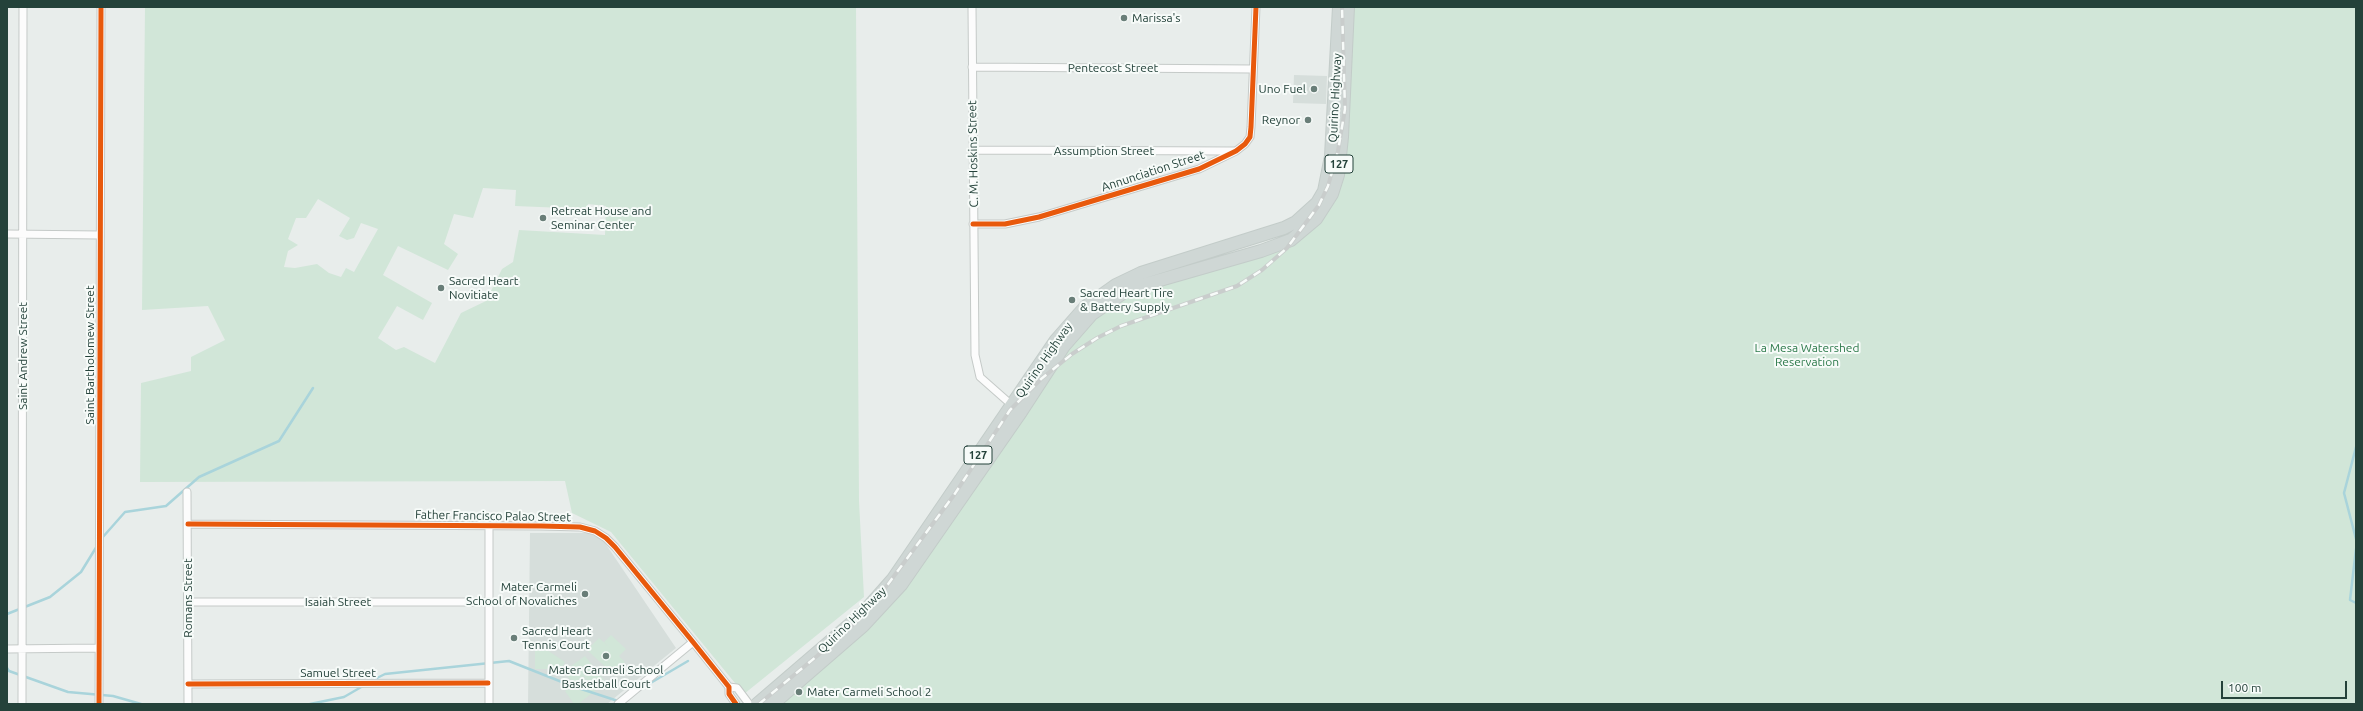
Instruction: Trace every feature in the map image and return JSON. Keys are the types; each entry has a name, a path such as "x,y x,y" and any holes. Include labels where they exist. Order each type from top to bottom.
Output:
{"main road":[{"name":"Quirino Highway","path":"773,704 863,626 896,590 1016,409 1072,320 1085,307 1116,285 1141,273 1271,234 1296,222 1317,203 1324,191 1331,156 1339,7"},
{"name":"Quirino Highway","path":"757,704 863,613 893,579 1016,409 1078,328 1106,304 1122,293 1146,284 1261,251 1291,240 1316,219 1332,194 1338,175 1342,137 1348,7"}],"street":[{"name":"Saint Andrew Street","path":"22,704 23,7"},
{"name":"Saint Bartholomew Street","path":"99,704 101,7"},
{"name":"C. M. Hoskins Street","path":"972,7 972,150 975,362 985,383 1016,409"},
{"name":"Annunciation Street","path":"973,224 1005,224 1039,217 1199,169 1236,151 1245,144 1250,137 1256,7"},
{"name":"Pentecost Street","path":"972,67 1253,69"},
{"name":"Assumption Street","path":"972,150 1236,151"},
{"path":"7,234 100,235"},
{"name":"Romans Street","path":"187,492 188,704"},
{"name":"Father Francisco Palao Street","path":"188,524 580,527 595,531 606,538 694,642 729,687 729,694 736,704"},
{"path":"489,526 489,704"},
{"name":"Isaiah Street","path":"188,602 488,602"},
{"path":"618,704 694,642"},
{"path":"7,649 98,648"},
{"name":"Samuel Street","path":"188,684 488,683"},
{"name":"Father Francisco Palao Street","path":"729,687 737,688 749,704"}],"shaded area":[{"path":"1294,75 1327,76 1326,104 1293,103"},
{"name":"Mater Carmeli School of Novaliches","path":"530,533 589,533 603,540 676,648 607,704 528,704"}],"green space":[{"path":"145,7 856,7 859,501 864,597 744,694 611,532 572,513 565,481 140,482 141,383 191,371 191,357 225,340 208,306 142,310","holes":["483,188 516,190 515,206 588,209 588,204 606,206 605,235 519,230 513,262 502,269 486,301 461,313 435,363 404,347 396,350 378,338 397,306 423,320 432,303 383,275 398,246 448,270 458,254 444,244 454,214 473,218","318,199 350,218 339,236 347,240 354,238 361,223 378,229 354,272 346,268 341,277 329,273 317,264 295,268 284,267 288,251 298,245 288,239 296,218 306,218"]},
{"name":"La Mesa Watershed Reservation","path":"1344,7 2356,7 2356,704 773,704 823,661 1064,346 1106,304 1289,236 1321,206"},
{"name":"Mater Carmeli School Basketball Court","path":"611,635 626,649 619,656 625,662 613,674 587,650 599,638 610,648 604,642"},
{"path":"535,642 565,662 561,669 535,669"},
{"path":"585,656 604,680 593,688 584,676 573,683 564,671"},
{"path":"584,677 595,691 578,704 574,704 565,691"}],"waterway":[{"path":"102,538 125,512 166,506 199,477 279,441 313,388"},
{"path":"2356,447 2344,493 2356,539"},
{"path":"7,614 50,597 81,572 97,546"},
{"path":"2356,549 2350,600 2356,603"},
{"path":"371,681 385,674 509,661 572,686 618,701"},
{"path":"642,688 688,661"},
{"path":"7,668 9,671 68,692 113,696 141,704"},
{"path":"310,704 344,697 363,686"}],"railway":[{"path":"759,704 857,621 877,599 954,495 1010,410 1041,379 1072,354 1097,338 1121,326 1237,286 1262,270 1287,248 1319,205 1328,186 1338,151 1345,109 1342,7"}],"cycle path":[{"path":"99,704 101,7"},
{"path":"973,224 1005,224 1039,217 1199,169 1236,151 1245,144 1250,137 1256,7"},
{"path":"188,524 541,526 580,527 595,531 606,538 615,547 693,642 729,687 729,694 736,704"},
{"path":"188,684 488,683"}],"place":[{"name":"Marissa's","path":"1124,18"},
{"name":"Uno Fuel","path":"1314,89"},
{"name":"Reynor","path":"1308,120"},
{"name":"Retreat House and Seminar Center","path":"543,218"},
{"name":"Sacred Heart Novitiate","path":"441,288"},
{"name":"Sacred Heart Tire & Battery Supply","path":"1072,300"},
{"name":"Mater Carmeli School of Novaliches","path":"585,594"},
{"name":"Sacred Heart Tennis Court","path":"514,638"},
{"name":"Mater Carmeli School Basketball Court","path":"606,656"},
{"name":"Mater Carmeli School 2","path":"799,692"}]}
